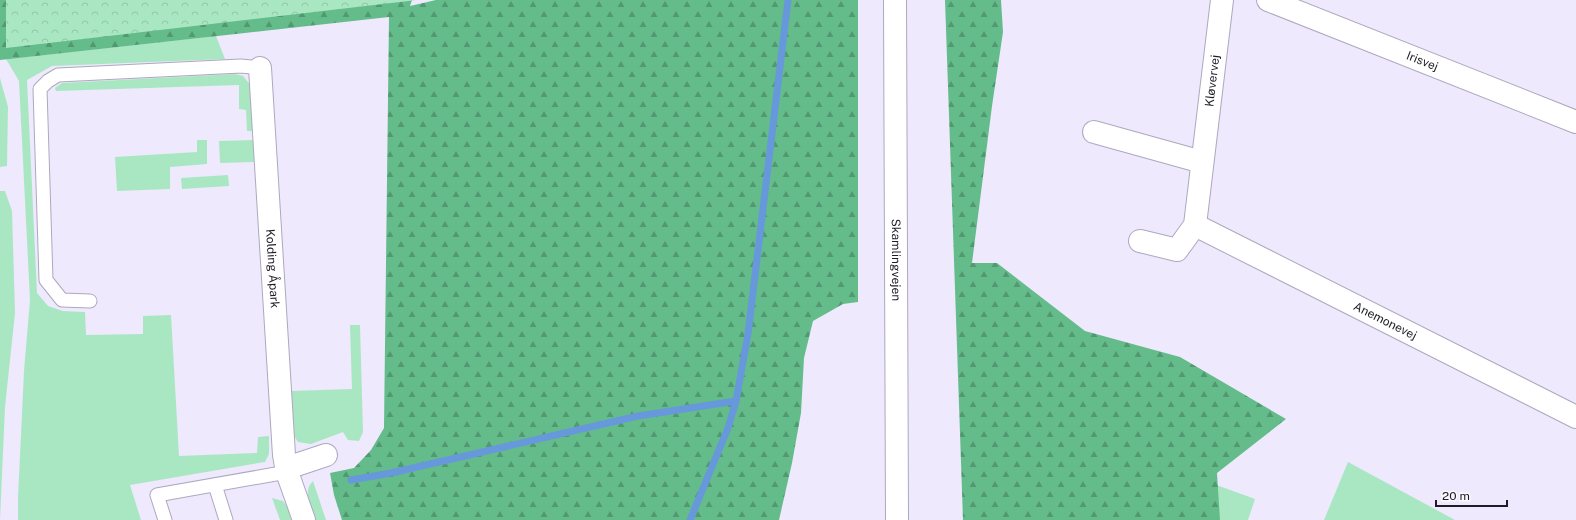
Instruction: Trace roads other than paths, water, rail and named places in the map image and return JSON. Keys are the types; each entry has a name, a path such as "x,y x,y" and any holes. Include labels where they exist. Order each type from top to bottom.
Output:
{"street":[{"name":"Skamlingvejen","path":"895,0 897,520"},
{"name":"Kløvervej","path":"1140,240 1177,250 1195,225 1222,0"},
{"name":"Irisvej","path":"1268,0 1576,122"},
{"name":"Kolding Åpark","path":"260,68 278,359 287,470 304,520"},
{"path":"1094,132 1202,162"},
{"name":"Anemonevej","path":"1195,225 1576,417"},
{"path":"287,470 326,455"}],"lane":[{"path":"90,301 62,300 46,280 40,89 48,81 58,75 241,66 260,68"},
{"path":"165,520 157,495 287,470"},
{"path":"215,485 226,520"}],"waterway":[{"path":"690,520 728,428 736,401 748,334 788,0"},
{"path":"351,480 391,473 638,416 736,401"}]}
